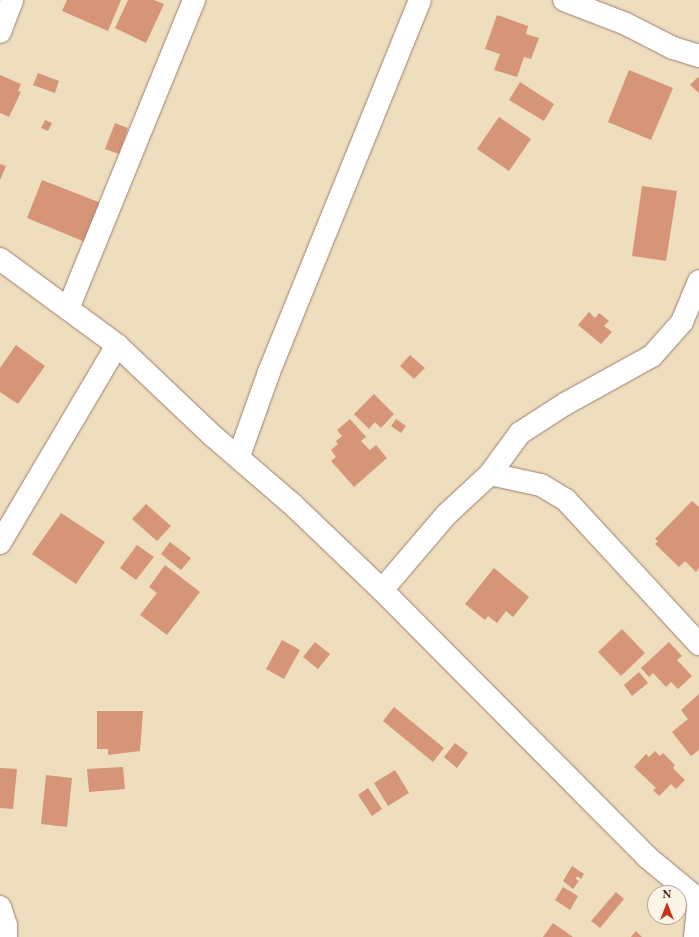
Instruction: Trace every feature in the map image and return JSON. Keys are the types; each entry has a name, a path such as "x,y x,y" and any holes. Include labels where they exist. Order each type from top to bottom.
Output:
{"street":[{"path":"0,32 12,0"},
{"path":"68,309 194,0"},
{"path":"239,456 269,372 420,0"},
{"path":"564,0 626,24 673,48 699,56"},
{"path":"0,259 117,345 213,436 239,456 382,590 646,857 699,901 695,937"},
{"path":"382,590 447,514 490,474 520,433 565,404 652,356 682,322 699,281"},
{"path":"0,543 117,345"},
{"path":"490,474 541,485 566,500 699,644"},
{"path":"0,907 6,925 6,937"}],"building":[{"path":"67,0 121,0 108,31 62,11"},
{"path":"128,0 154,0 164,4 146,43 115,28"},
{"path":"497,15 528,26 526,34 539,38 531,59 524,57 517,77 494,70 500,54 485,49"},
{"path":"629,70 673,88 651,140 608,122"},
{"path":"38,73 59,81 55,93 33,85"},
{"path":"0,75 21,84 18,91 21,92 9,117 0,113"},
{"path":"698,77 699,78 699,93 690,85"},
{"path":"520,82 554,104 544,121 509,100"},
{"path":"499,117 531,139 509,171 477,149"},
{"path":"45,120 52,123 48,131 41,128"},
{"path":"115,123 128,128 119,154 105,149"},
{"path":"0,164 6,166 0,180"},
{"path":"42,180 101,203 85,242 27,218"},
{"path":"642,186 677,191 666,261 632,256"},
{"path":"589,312 595,318 599,313 609,321 604,326 612,332 601,344 578,325"},
{"path":"16,345 45,366 18,404 0,392 0,368"},
{"path":"410,355 425,368 414,379 400,366"},
{"path":"374,394 394,414 381,428 375,422 369,429 354,414"},
{"path":"350,419 366,437 361,441 370,450 376,445 387,458 354,487 331,461 336,457 331,450 338,444 336,441 342,436 337,430"},
{"path":"396,419 406,426 401,433 391,426"},
{"path":"692,501 699,507 699,568 696,572 685,561 679,567 655,544 658,541 655,539"},
{"path":"146,504 171,526 157,541 132,519"},
{"path":"61,513 105,542 76,584 32,554"},
{"path":"170,542 191,558 181,570 161,554"},
{"path":"137,545 154,557 136,580 120,568"},
{"path":"165,565 200,592 167,635 140,615 157,593 149,587"},
{"path":"494,568 529,597 513,617 506,611 497,623 488,616 485,620 465,604"},
{"path":"622,629 645,653 621,676 598,652"},
{"path":"282,640 300,650 284,679 266,669"},
{"path":"315,642 330,654 318,669 303,657"},
{"path":"669,642 682,656 677,660 692,676 678,689 671,682 666,687 653,673 649,677 641,668"},
{"path":"639,672 648,683 632,696 624,685"},
{"path":"699,694 699,750 691,756 672,732 688,719 681,710"},
{"path":"394,707 444,748 433,762 383,721"},
{"path":"97,711 143,711 140,751 108,755 108,749 97,749"},
{"path":"455,743 468,753 457,768 444,757"},
{"path":"655,751 660,756 663,753 675,765 673,768 685,780 676,789 671,784 659,796 653,790 656,788 634,767 646,754 649,757"},
{"path":"123,767 125,789 89,792 87,769"},
{"path":"0,768 17,769 13,809 0,808"},
{"path":"395,770 409,793 388,806 374,783"},
{"path":"46,775 72,778 67,827 41,824"},
{"path":"368,788 382,809 372,816 358,795"},
{"path":"572,866 584,874 581,879 577,876 576,879 579,881 573,889 563,881"},
{"path":"563,887 578,896 570,910 555,900"},
{"path":"616,892 624,899 600,928 591,921"},
{"path":"553,923 573,937 543,937"},
{"path":"636,931 642,937 631,937"}]}
